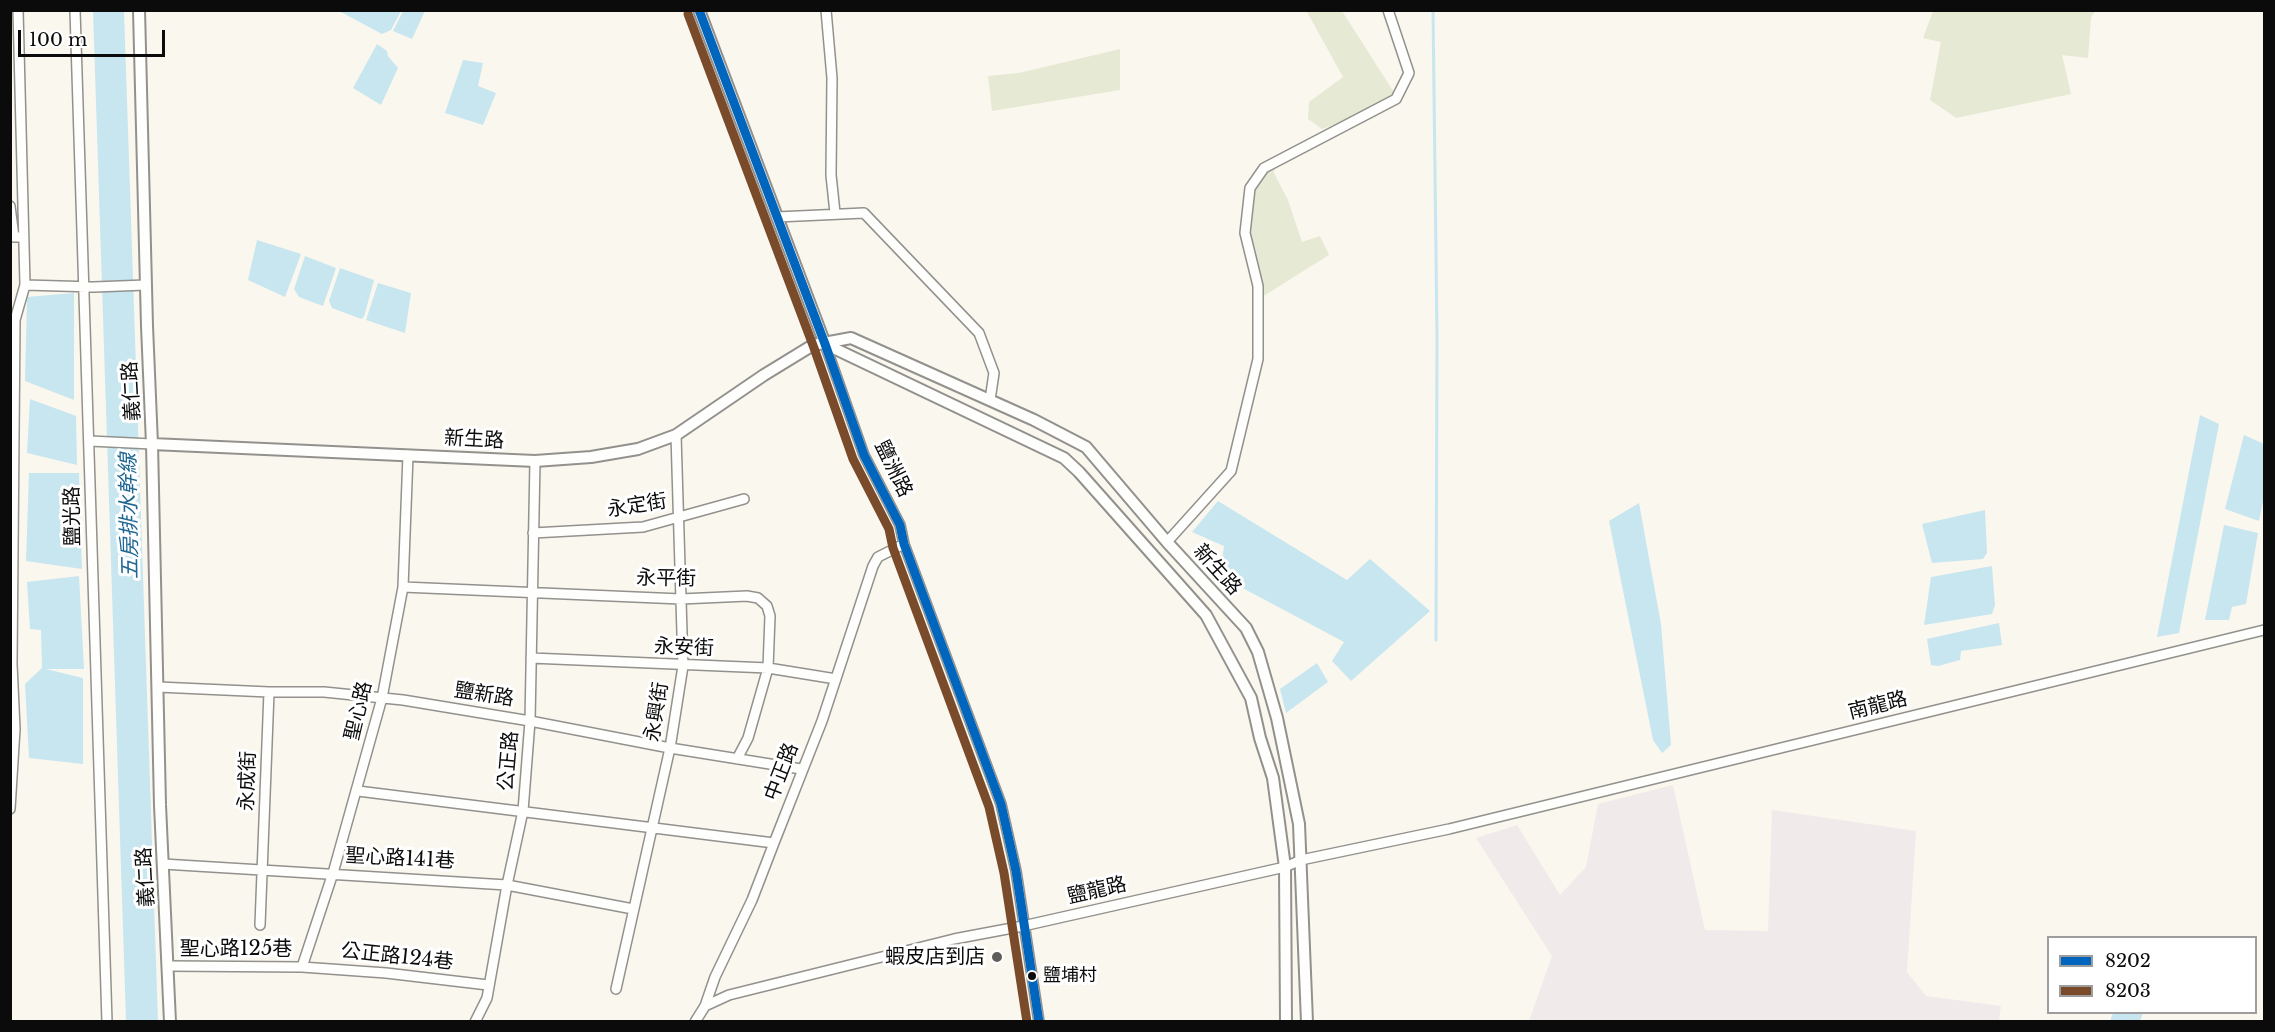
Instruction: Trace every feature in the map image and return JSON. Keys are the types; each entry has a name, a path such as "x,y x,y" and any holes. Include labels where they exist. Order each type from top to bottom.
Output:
{"street":[{"path":"10,809 15,729 11,664 15,320 25,285 18,10"},
{"name":"鹽光路","path":"75,10 107,1022"},
{"name":"義仁路","path":"139,10 143,286 152,444 160,805 170,1022"},
{"name":"鹽洲路","path":"699,10 825,344 864,455 900,525 904,544 1001,804 1016,871 1039,1022"},
{"path":"826,10 832,78 831,175 835,213"},
{"path":"1167,542 1231,471 1258,359 1258,286 1245,233 1250,188 1264,168 1396,99 1409,73 1388,10"},
{"path":"10,206 14,237 23,237"},
{"path":"777,217 864,213 980,333 994,373 990,400"},
{"path":"25,285 143,286"},
{"name":"新生路","path":"90,441 535,461 591,457 638,449 676,435 764,375 813,345 851,338 1034,420 1086,447 1167,542 1246,628 1258,652 1277,718 1299,824 1306,1022"},
{"name":"新生路","path":"825,344 1064,458 1206,615 1251,698 1260,738 1274,778 1285,867 1286,1022"},
{"name":"永興街","path":"616,988 670,748 683,666 676,435"},
{"name":"聖心路","path":"302,967 358,791 382,699 403,587 408,455"},
{"name":"公正路","path":"475,1022 488,998 488,985 523,811 530,721 535,461"},
{"name":"永定街","path":"533,533 643,527 744,499"},
{"name":"中正路","path":"695,1022 705,1006 715,977 752,900 822,721 873,566 878,557 904,544"},
{"name":"永平街","path":"403,587 681,599 747,596 758,598 767,606 770,616 768,668 748,738 737,759"},
{"name":"南龍路","path":"1499,816 2265,630"},
{"name":"永安街","path":"531,658 768,668 836,679"},
{"name":"鹽新路","path":"158,687 324,692 382,699 530,721 801,770"},
{"name":"永成街","path":"260,925 269,692"},
{"path":"358,791 774,843"},
{"name":"鹽龍路","path":"705,1006 740,992 954,939 1023,926 1285,867 1301,860 1499,816"},
{"name":"聖心路141巷","path":"163,864 507,885 633,909"},
{"name":"聖心路125巷","path":"169,966 302,967"},
{"name":"公正路124巷","path":"302,967 386,973 488,985"}],"shaded area":[{"path":"1673,785 1705,930 1768,931 1772,810 1916,831 1907,972 1926,996 2001,1006 1999,1021 1529,1021 1552,956 1476,838 1517,825 1560,895 1586,867 1598,804"}],"green space":[{"path":"1309,10 1342,11 1395,94 1366,114 1322,129 1308,119 1309,102 1343,77 1307,12"},
{"path":"1933,11 2095,11 2091,18 2088,58 2062,55 2071,94 1956,118 1930,100 1941,42 1923,38"},
{"path":"1120,49 1120,90 992,111 988,76 1019,73"},
{"path":"1277,157 1274,173 1288,200 1302,242 1320,236 1329,255 1254,302 1245,222 1248,186"}],"water":[{"path":"401,10 391,30 382,34 339,11"},
{"name":"五房排水幹線","path":"93,11 124,11 158,1021 126,1021"},
{"path":"403,11 425,11 412,39 393,31"},
{"path":"377,44 387,51 388,56 398,68 381,105 353,88"},
{"path":"463,60 483,63 478,86 496,93 483,125 445,113"},
{"path":"257,240 301,254 285,297 248,280"},
{"path":"305,256 336,268 323,306 299,297 294,289"},
{"path":"340,268 374,280 364,317 361,319 332,308 329,301"},
{"path":"378,283 411,293 405,333 366,320"},
{"path":"74,293 74,400 25,381 27,297"},
{"path":"30,399 76,416 77,465 27,453"},
{"path":"2200,415 2219,424 2179,633 2157,637"},
{"path":"2244,435 2262,443 2264,447 2264,496 2259,521 2225,509"},
{"path":"29,473 79,473 82,569 26,561"},
{"path":"1218,501 1347,580 1370,559 1430,611 1351,681 1332,661 1344,642 1220,576 1224,546 1192,532"},
{"path":"1639,503 1661,624 1671,745 1662,753 1653,740 1609,521"},
{"path":"1985,510 1987,553 1983,559 1932,563 1922,524"},
{"path":"2224,525 2258,533 2246,604 2232,607 2229,620 2205,620"},
{"path":"1992,566 1995,605 1992,614 1924,625 1931,577"},
{"path":"79,576 84,669 46,669 83,678 83,764 29,758 25,684 42,668 41,630 30,629 27,582"},
{"path":"1999,623 2002,645 1961,651 1960,660 1938,666 1931,665 1927,639"},
{"path":"1317,663 1328,682 1286,713 1280,689"},
{"path":"2112,1014 2143,1014 2140,1021 2110,1021"}],"waterway":[{"path":"1433,10 1437,337 1436,640"}],"transit line":[{"name":"8202","path":"699,10 825,344 864,455 900,525 904,544 1001,804 1016,871 1039,1022"},
{"name":"8203","path":"688,14 814,348 853,459 889,529 893,548 989,807 1004,873 1027,1022"}],"place":[{"name":"蝦皮店到店","path":"997,957"},
{"name":"鹽埔村","path":"1032,976"}]}
